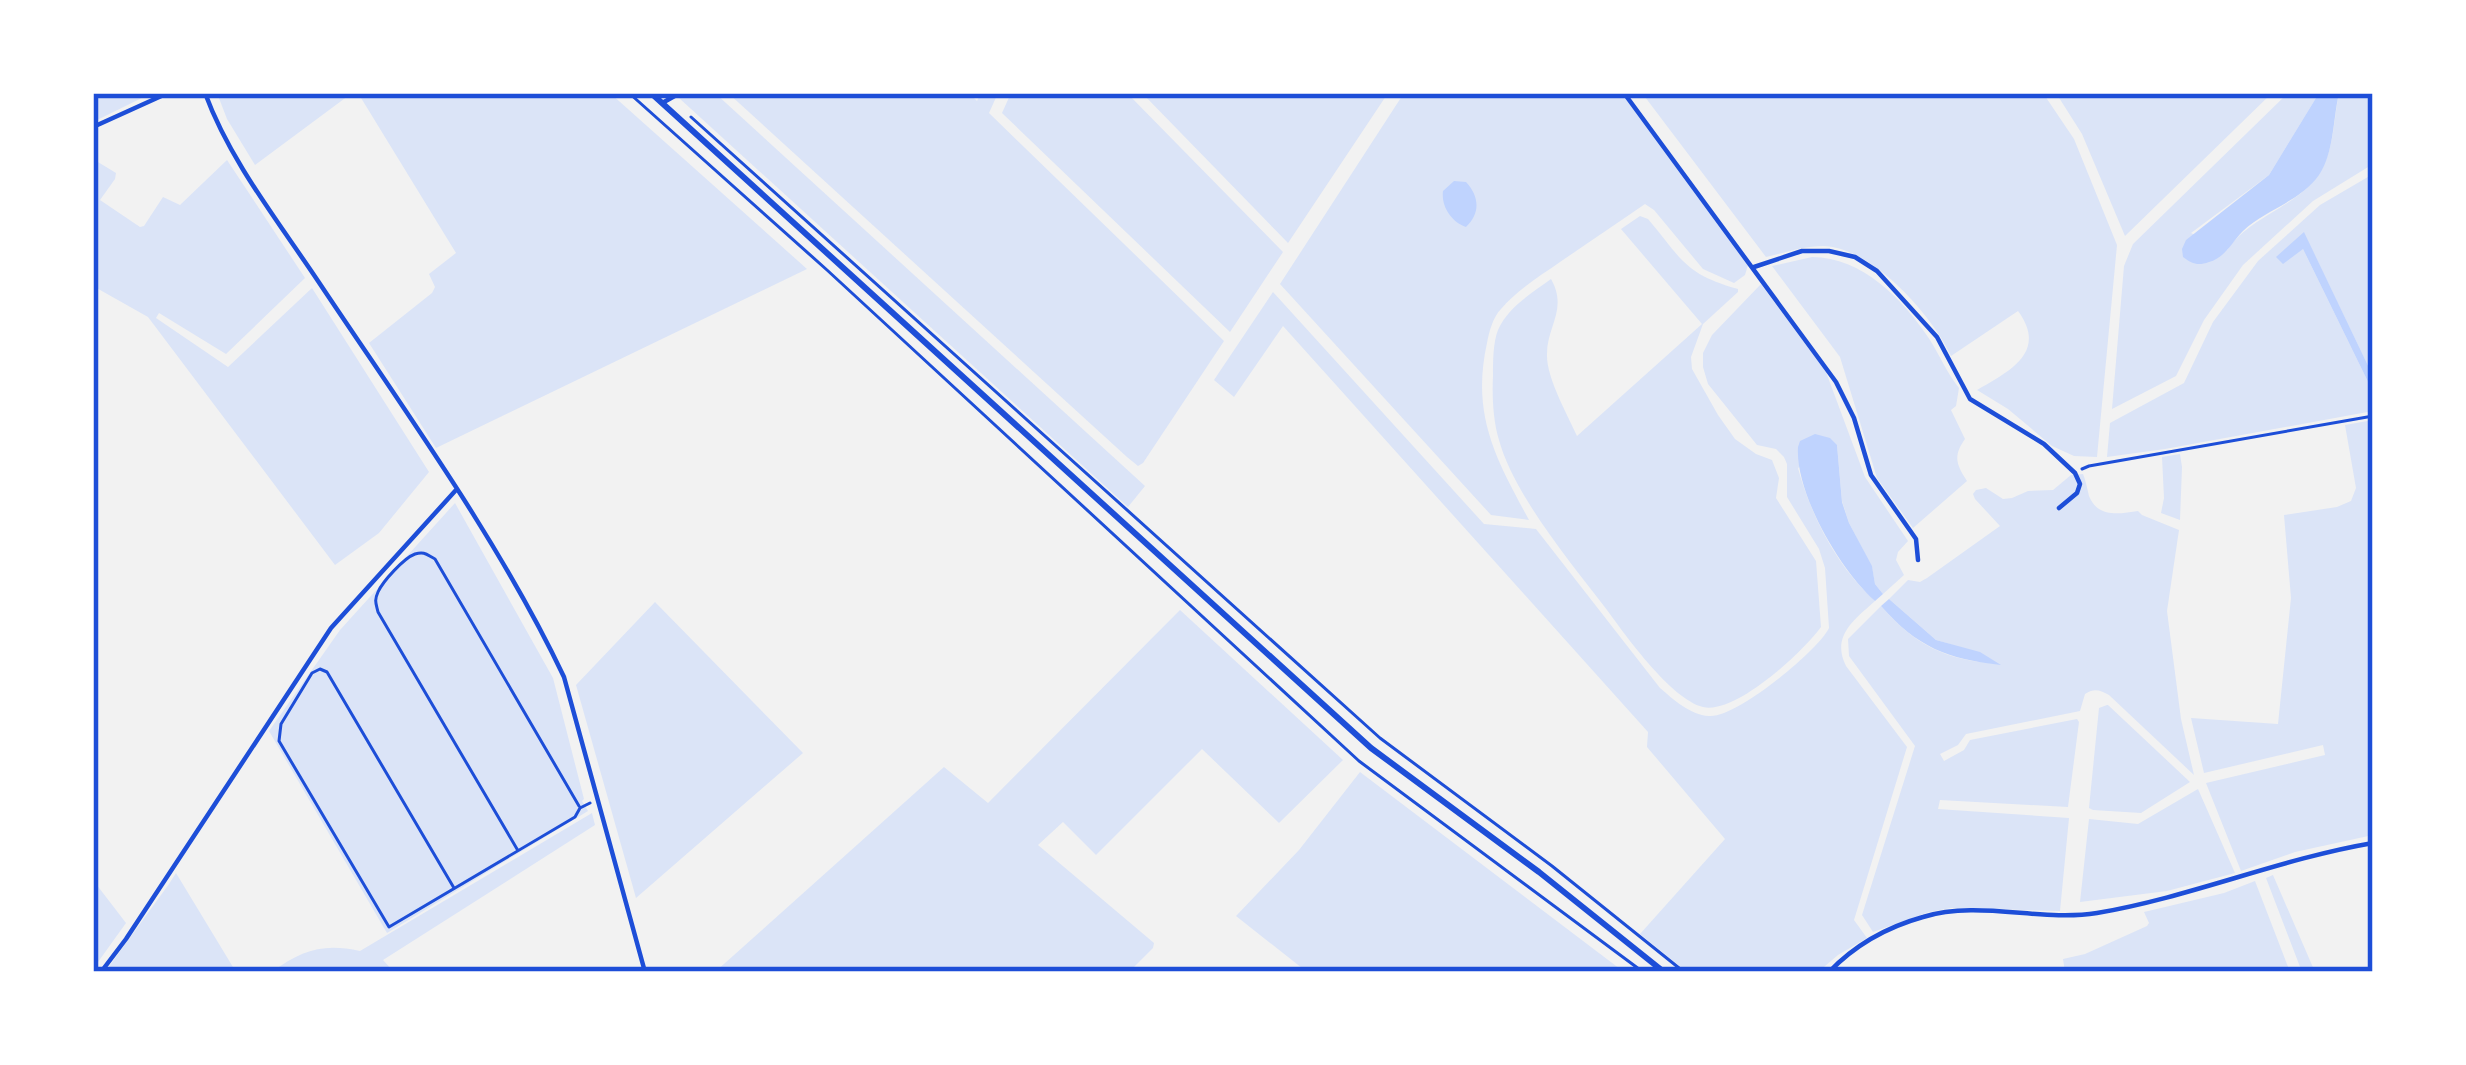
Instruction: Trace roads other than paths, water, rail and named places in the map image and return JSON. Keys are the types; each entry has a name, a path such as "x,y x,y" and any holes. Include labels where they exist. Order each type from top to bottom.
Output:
{"street":[{"path":"93,128 168,93"},
{"path":"205,93 234,154 456,490 545,638 564,677 645,972"},
{"path":"651,93 1371,748 1664,972"},
{"path":"662,103 680,93"},
{"path":"1624,93 1845,396 1871,475 1916,539 1918,560"},
{"path":"1754,267 1802,251 1829,251 1855,257 1877,271 1937,338 1970,398 2044,444 2075,473 2080,484 2077,493 2059,508"},
{"path":"101,972 331,628 456,490"},
{"path":"1829,972 1876,935 1941,912 2054,916 2100,912 2373,843"}],"water":[{"path":"2319,93 2339,93 2330,146 2319,175 2302,192 2252,223 2220,257 2198,264 2183,257 2186,240 2269,175"},
{"path":"1454,181 1466,182 1476,199 1474,216 1466,227 1445,208 1443,191"},
{"path":"2304,232 2373,376 2373,392 2303,249 2283,264 2276,257"},
{"path":"1815,434 1837,445 1842,502 1883,594 1875,601 1834,551 1804,486 1798,447"},
{"path":"1889,599 1936,640 1980,652 2001,665 1934,649 1907,632 1881,606"}]}
